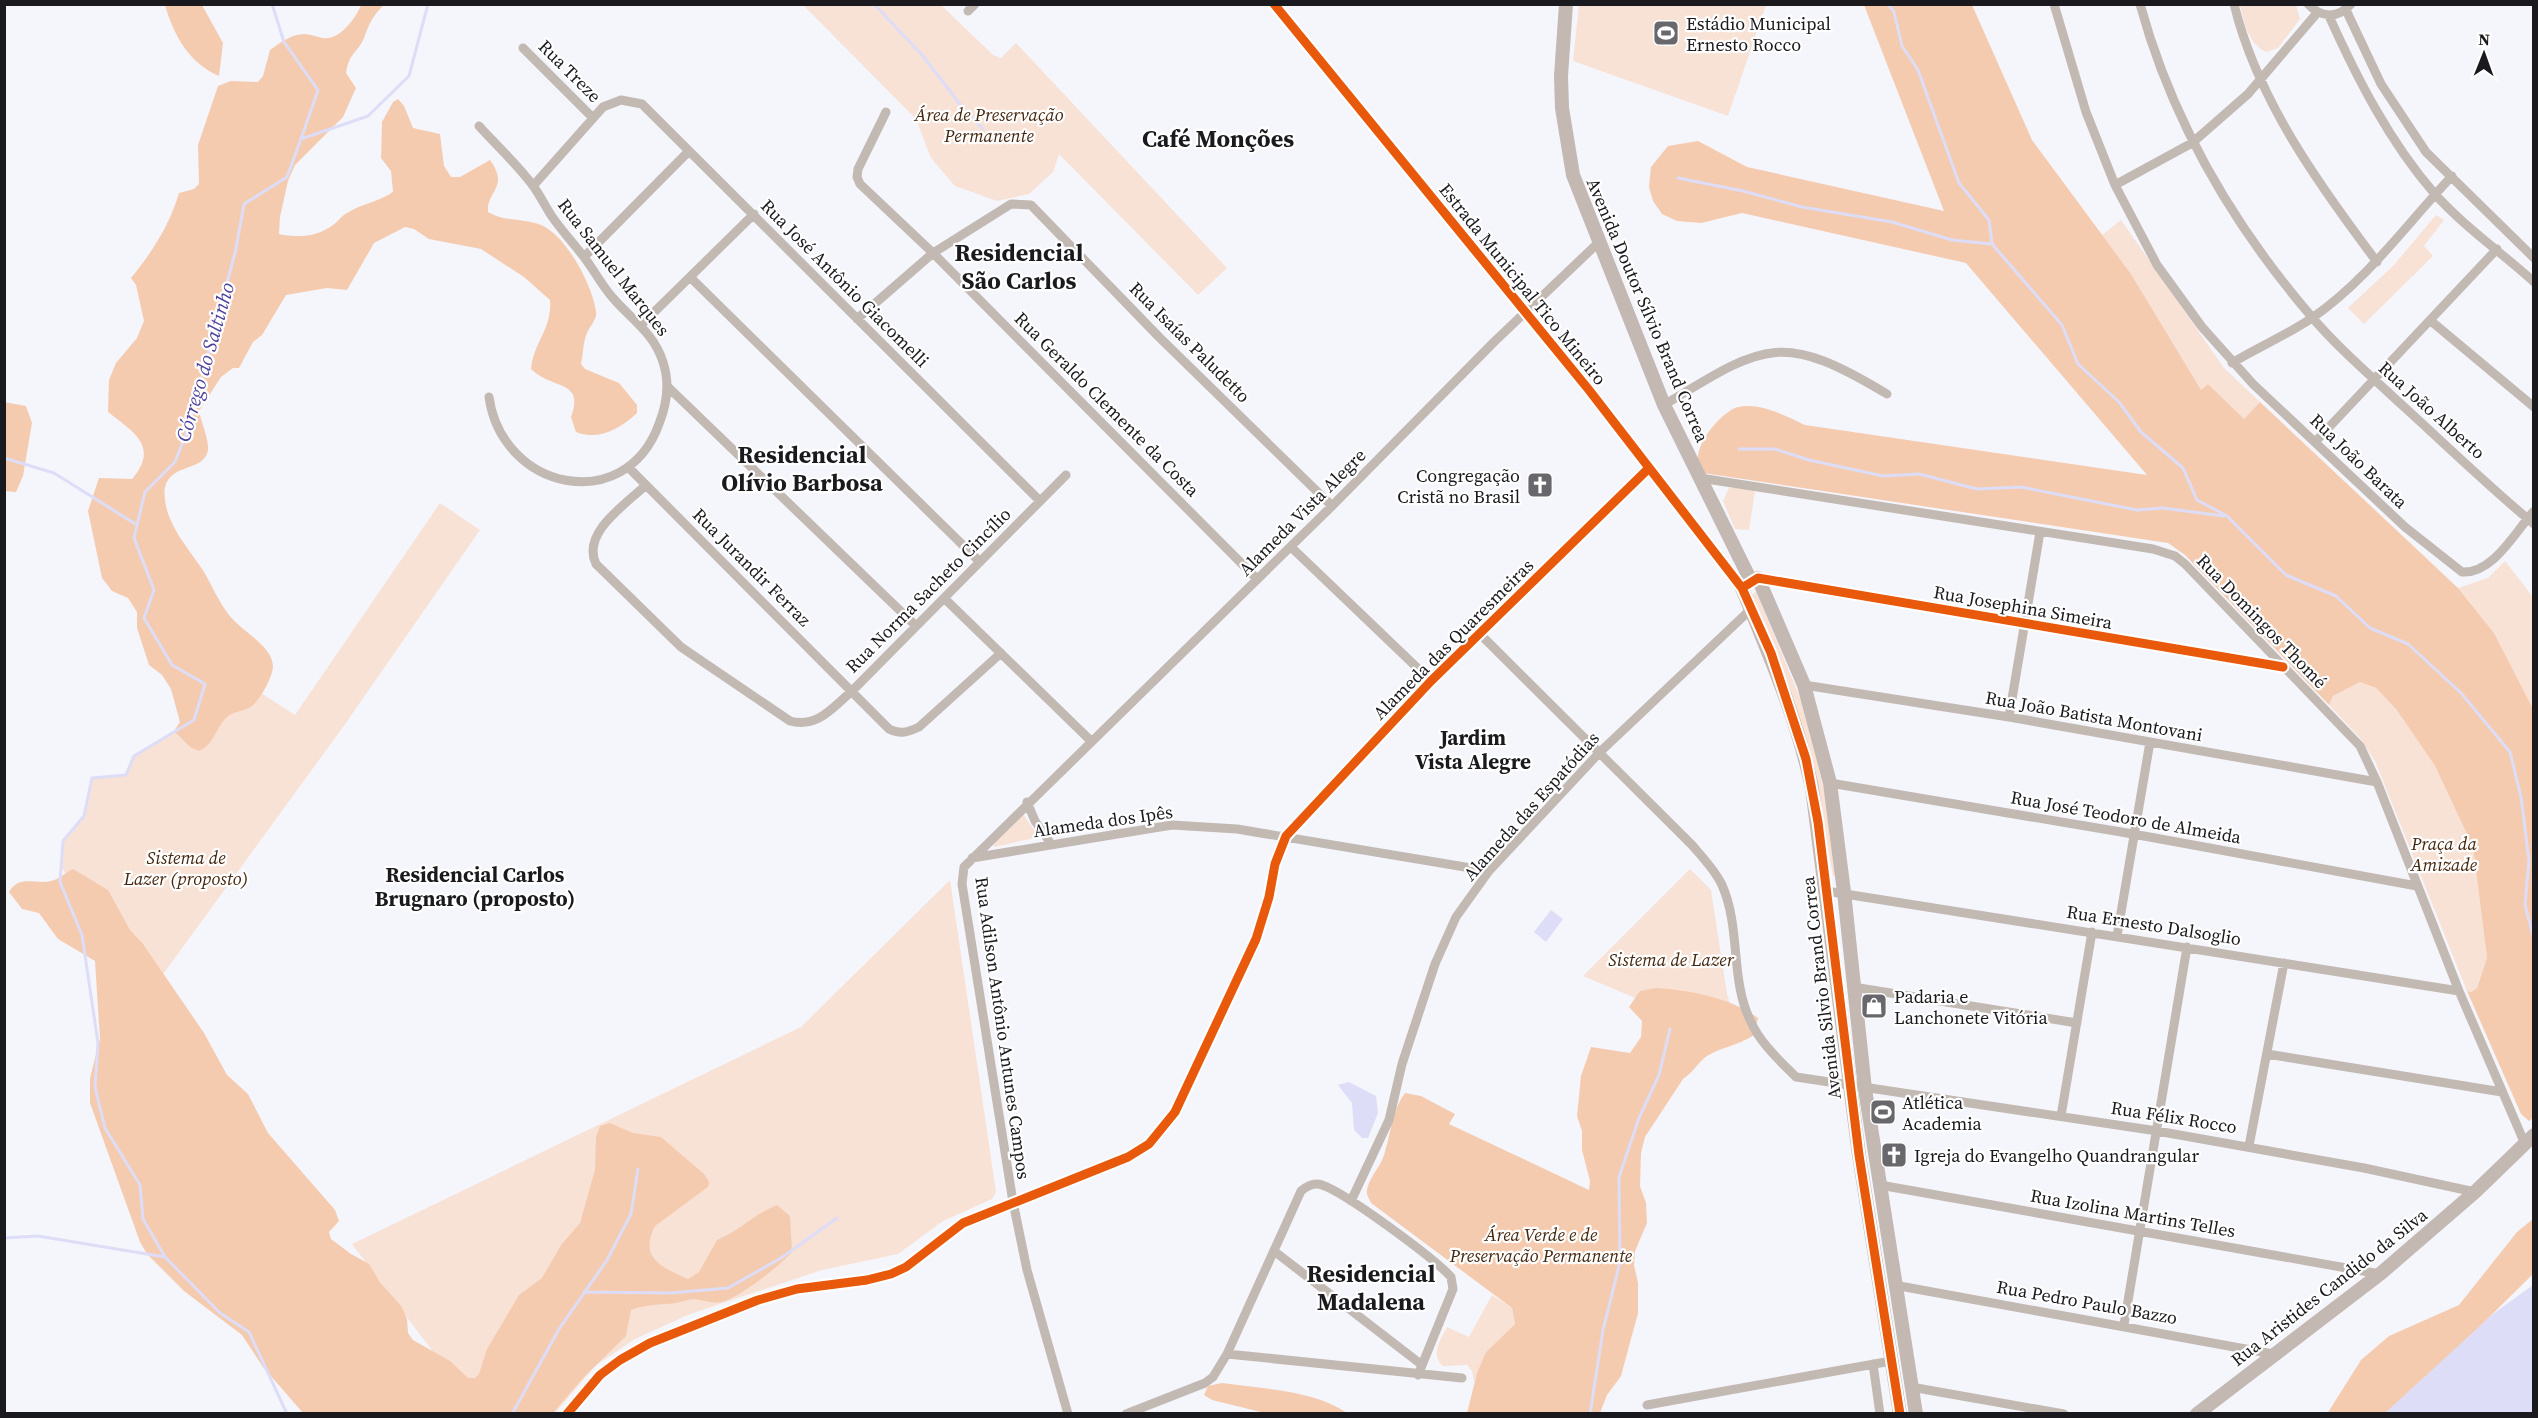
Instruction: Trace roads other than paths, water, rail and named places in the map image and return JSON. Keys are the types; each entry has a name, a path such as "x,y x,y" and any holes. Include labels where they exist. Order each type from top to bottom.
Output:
{"main road":[{"name":"Avenida Doutor Sílvio Brand Correa","path":"1566,4 1561,46 1562,108 1573,175 1664,405 1750,582"},
{"name":"Avenida Silvio Brand Correa","path":"1750,582 1750,610 1771,653 1806,759 1818,822 1850,1087 1900,1413"},
{"name":"Avenida Silvio Brand Correa","path":"1750,582 1804,686 1830,783 1844,892 1864,1089 1916,1413"},
{"name":"Rua Aristides Candido da Silva","path":"2197,1413 2380,1274 2475,1192 2529,1140"}],"street":[{"name":"Estrada Municipal Tico Mineiro","path":"1274,4 1589,390 1648,469 1750,582"},
{"name":"Rua João Barata","path":"2054,4 2086,112 2115,185 2157,265 2232,363 2404,527 2462,572 2470,573 2490,562 2531,518"},
{"name":"Rua João Alberto","path":"2140,4 2148,35 2192,143 2254,245 2312,318 2373,380 2531,518"},
{"path":"2234,4 2239,25 2261,78 2302,153 2377,262"},
{"path":"2308,4 2317,13 2329,15 2349,7 2381,84 2426,152 2534,258"},
{"path":"2115,185 2192,143 2248,94 2317,13"},
{"path":"2329,15 2350,62 2393,137 2435,194 2534,282"},
{"name":"Rua Treze","path":"523,48 593,118"},
{"name":"Rua José Antônio Giacomelli","path":"593,118 603,107 621,100 642,104 1040,501"},
{"name":"Rua Geraldo Clemente da Costa","path":"886,112 863,156 857,177 860,184 933,253 1257,579"},
{"path":"533,186 593,118"},
{"name":"Rua Samuel Marques","path":"479,126 533,186 552,217 613,298 641,325 660,352 668,387 664,412 655,436 628,467 610,477 586,482 563,480 540,473 520,460 504,442 494,421 489,397"},
{"path":"584,257 688,152"},
{"path":"2232,363 2312,318 2377,262 2452,176"},
{"name":"Rua Isaías Paludetto","path":"933,253 1011,204 1024,203 1036,209 1159,337 1332,506"},
{"path":"641,325 754,214"},
{"name":"Alameda Vista Alegre","path":"972,858 1291,547 1525,311 1598,243"},
{"path":"2316,441 2497,249"},
{"path":"856,319 933,253"},
{"path":"690,277 980,562"},
{"path":"2431,321 2534,407"},
{"path":"1664,405 1723,369 1749,357 1771,351 1793,351 1820,359 1851,372 1887,394"},
{"path":"668,387 916,626"},
{"name":"Rua Jurandir Ferraz","path":"628,467 889,729 896,733 908,733 919,727 1001,653"},
{"name":"Alameda das Quaresmeiras","path":"1286,836 1431,681 1648,469"},
{"name":"Rua Norma Sacheto Cincílio","path":"646,485 597,533 593,548 596,564 681,646 790,721 810,723 819,720 852,691 1066,476"},
{"name":"Rua Domingos Thomé","path":"1700,478 2153,549 2175,556 2186,564 2360,747 2377,782 2459,991 2502,1092 2529,1140"},
{"path":"2009,717 2040,532"},
{"path":"1291,547 1431,681"},
{"name":"Rua Josephina Simeira","path":"1750,582 2283,667"},
{"path":"944,598 1091,741"},
{"name":"Alameda das Espatódias","path":"1351,1201 1389,1120 1402,1064 1445,939 1456,917 1489,871 1600,752 1750,610"},
{"name":"Rua Félix Rocco","path":"1480,634 1692,845 1717,874 1728,902 1743,1005 1751,1023 1767,1047 1796,1077 2249,1146 2475,1192"},
{"name":"Rua João Batista Montovani","path":"1804,686 2009,717 2377,782"},
{"path":"2117,936 2150,742"},
{"name":"Rua José Teodoro de Almeida","path":"1830,783 2133,834 2417,886"},
{"path":"1027,802 1035,821 1051,844"},
{"name":"Alameda dos Ipês","path":"972,858 1172,825 1237,829 1286,836 1489,871"},
{"path":"567,1413 600,1375 620,1360 650,1343 758,1300 796,1289 867,1280 891,1274 906,1267 963,1223 1128,1157 1149,1144 1175,1112 1256,939 1269,897 1275,864 1286,836"},
{"name":"Rua Adilson Antônio Antunes Campos","path":"972,858 964,867 962,884 1012,1202 1026,1270 1068,1413"},
{"name":"Avenida Silvio Brand Correa","path":"1826,891 1844,892"},
{"name":"Rua Ernesto Dalsoglio","path":"1844,892 2459,991"},
{"path":"2061,1116 2092,932"},
{"path":"2124,1325 2187,947"},
{"path":"2249,1146 2284,963"},
{"path":"1853,987 2077,1023"},
{"path":"2267,1054 2502,1092"},
{"path":"1126,1413 1158,1409 1214,1377 1227,1354 1301,1191 1314,1184 1321,1184 1351,1201 1451,1277 1453,1289 1418,1375"},
{"name":"Rua Izolina Martins Telles","path":"1880,1185 2380,1274"},
{"path":"1274,1251 1422,1365"},
{"name":"Rua Pedro Paulo Bazzo","path":"1894,1285 2124,1325 2273,1354"},
{"path":"1227,1354 1462,1378"},
{"path":"1647,1405 1891,1361"},
{"path":"1873,1364 1880,1413"},
{"path":"1911,1387 2064,1413"}],"water":[{"path":"1551,910 1563,919 1546,942 1534,932"},
{"path":"1349,1082 1376,1096 1378,1113 1368,1138 1362,1138 1354,1130 1352,1103 1338,1085"},
{"path":"2533,1285 2533,1413 2385,1413 2493,1314"}],"waterway":[{"path":"272,4 284,42 318,90 301,139"},
{"name":"Córrego do Saltinho","path":"287,1414 249,1332 220,1313 165,1257 143,1219 140,1185 105,1128 95,1087 98,1043 82,935 60,882 63,841 84,816 92,778 126,775 134,756 194,720 205,684 172,665 144,618 154,590 134,538 145,492 175,462 189,426 236,249 244,204 287,177 301,139 368,116 409,76 428,4"},
{"path":"874,4 923,56 963,108 983,129"},
{"path":"1888,4 1894,12 1902,46 1918,70 1959,183 1989,220 1992,244 2062,325 2078,364 2119,402 2141,432 2183,468 2197,500 2227,516 2286,575 2336,596 2370,628 2408,644 2461,693 2510,752 2521,797 2529,861 2525,905 2534,939"},
{"path":"1678,178 1743,191 1802,207 1892,222 1952,240 1992,244"},
{"path":"1739,449 1775,449 1809,460 1883,476 1919,474 1977,489 2021,487 2137,510 2163,508 2224,516"},
{"path":"4,458 54,473 137,525"},
{"path":"1590,1414 1603,1330 1620,1262 1619,1177 1639,1118 1659,1075 1670,1029"},
{"path":"512,1414 559,1329 607,1260 631,1214 638,1169"},
{"path":"584,1292 671,1293 728,1288 781,1258 837,1218"},
{"path":"4,1238 38,1236 165,1257"}],"place":[{"name":"Estádio Municipal Ernesto Rocco","path":"1666,33"},
{"name":"Congregação Cristã no Brasil","path":"1540,485"},
{"name":"Padaria e Lanchonete Vitória","path":"1874,1006"},
{"name":"Atlética Academia","path":"1883,1112"},
{"name":"Igreja do Evangelho Quandrangular","path":"1894,1155"}],"district":[{"name":"Café Monções","path":"1218,138"},
{"name":"Residencial São Carlos","path":"1019,266"},
{"name":"Residencial Olívio Barbosa","path":"802,468"},
{"name":"Jardim Vista Alegre","path":"1473,749"},
{"name":"Residencial Carlos Brugnaro (proposto)","path":"475,886"},
{"name":"Residencial Madalena","path":"1371,1287"}],"park label":[{"name":"Área de Preservação Permanente","path":"989,124"},
{"name":"Praça da Amizade","path":"2444,853"},
{"name":"Sistema de Lazer (proposto)","path":"186,867"},
{"name":"Sistema de Lazer","path":"1671,959"},
{"name":"Área Verde e de Preservação Permanente","path":"1541,1244"}]}
